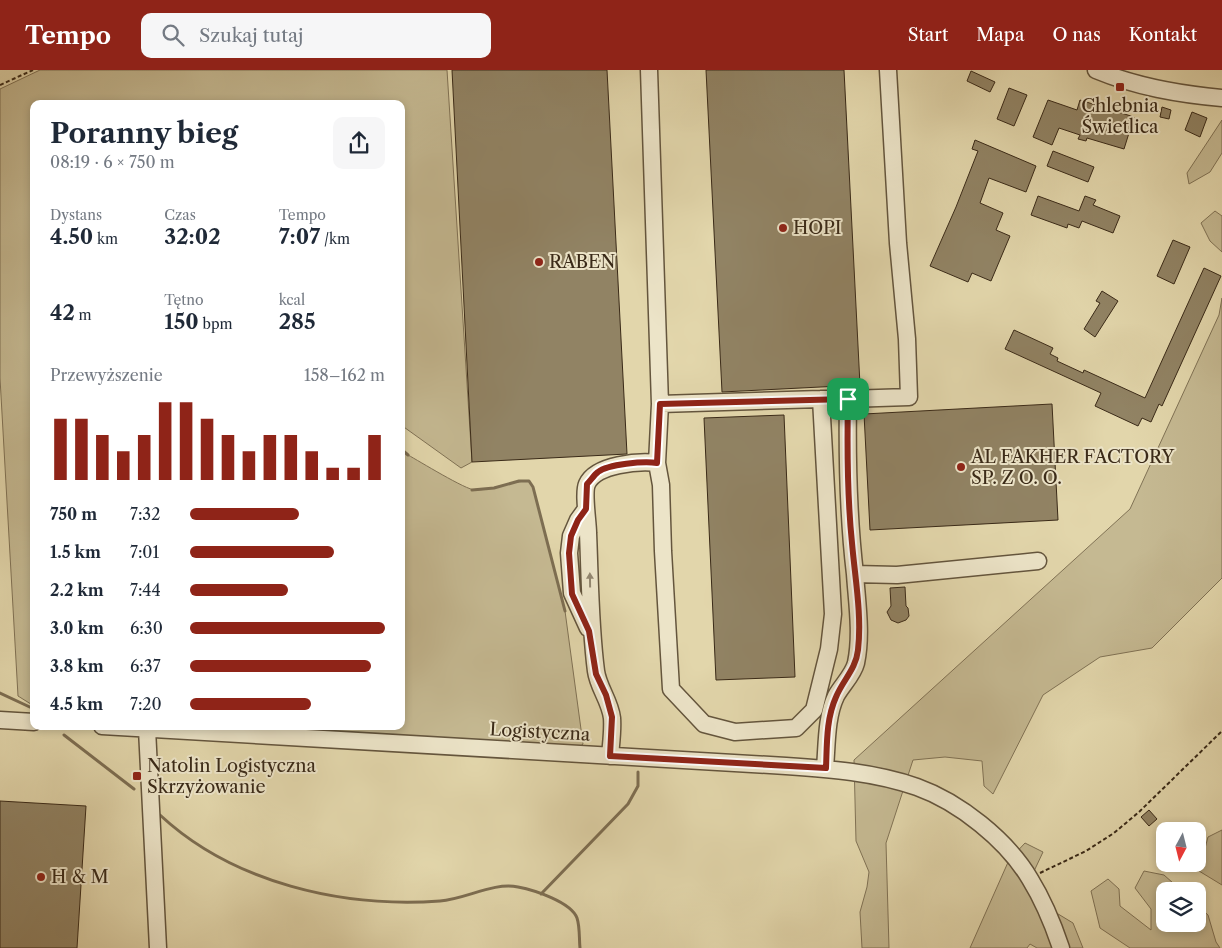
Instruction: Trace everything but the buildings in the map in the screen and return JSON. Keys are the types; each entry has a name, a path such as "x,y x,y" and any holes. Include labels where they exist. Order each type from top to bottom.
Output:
{"street":[{"path":"649,70 660,404 657,463 661,485 671,689 704,724 735,732 796,728 814,710 829,649 833,614 820,399"},
{"path":"660,404 909,397 907,340 898,243 888,70"},
{"path":"1096,70 1145,87 1188,95 1222,98"},
{"path":"826,768 830,714 836,696 855,666 858,650 855,574 848,496 848,399"},
{"path":"610,756 612,717 606,695 596,674 593,646 589,631 572,594 569,553 571,536 578,520 586,509 587,484 600,470 624,464 657,463"},
{"path":"855,574 897,575 1038,561"},
{"path":"0,720 30,722"},
{"path":"147,730 158,948"},
{"name":"Logistyczna","path":"164,730 826,768 880,776 917,787 942,799 968,814 993,836 1014,857 1030,878 1061,948"}],"path":[{"path":"0,86 33,70"},
{"path":"1030,878 1086,851 1114,833 1139,812 1222,731"}],"shaded area":[{"path":"40,70 447,70 472,462 461,468 405,428 405,100 30,100 30,704 18,696 0,378 0,89"},
{"path":"1222,120 1222,153 1210,172 1189,184 1187,173"},
{"path":"1215,211 1222,216 1222,252 1210,241 1201,223"},
{"path":"1222,298 1222,578 1152,648 1100,657 1043,695 993,794 984,786 982,761 945,757 913,760 886,843 889,948 862,948 860,912 869,872 856,841 854,760 1130,509 1219,315"},
{"path":"405,452 470,489 482,490 529,481 533,487 565,611 583,744 571,754 169,730 405,730"},
{"path":"1222,830 1222,885 1201,872 1206,872 1206,845 1208,837"},
{"path":"1025,843 1043,852 1028,884 1035,900 1073,923 1083,948 1037,948 1030,944 1027,948 970,948 1009,860"},
{"path":"1144,871 1164,875 1172,882 1156,882 1156,932 1206,932 1206,913 1220,948 1130,948 1100,928 1091,891 1108,879 1119,889 1120,906 1151,930 1151,909 1135,888"}],"waterway":[{"path":"472,490 494,488 519,481 529,481 533,487 565,611"},
{"path":"0,693 30,707"},
{"path":"64,735 134,789"},
{"path":"541,894 628,804 638,786 638,772"},
{"path":"160,815 189,839 221,858 255,874 291,886 328,895 365,900 403,902 450,900 489,889 509,886 533,891 560,902 573,912 578,921 580,948"}],"place":[{"name":"Chlebnia Świetlica","path":"1120,87"},
{"name":"HOPI","path":"783,228"},
{"name":"RABEN","path":"539,262"},
{"name":"AL FAKHER FACTORY SP. Z O. O.","path":"961,467"},
{"name":"Natolin Logistyczna Skrzyżowanie","path":"137,776"},
{"name":"H & M","path":"41,877"}],"route":[{"path":"848,399 849,505 858,621 858,650 855,666 836,696 830,714 826,768 610,756 612,717 606,695 596,674 593,646 589,631 572,594 569,553 571,536 578,520 586,509 587,484 600,470 624,464 657,463 660,404 848,399"}]}
